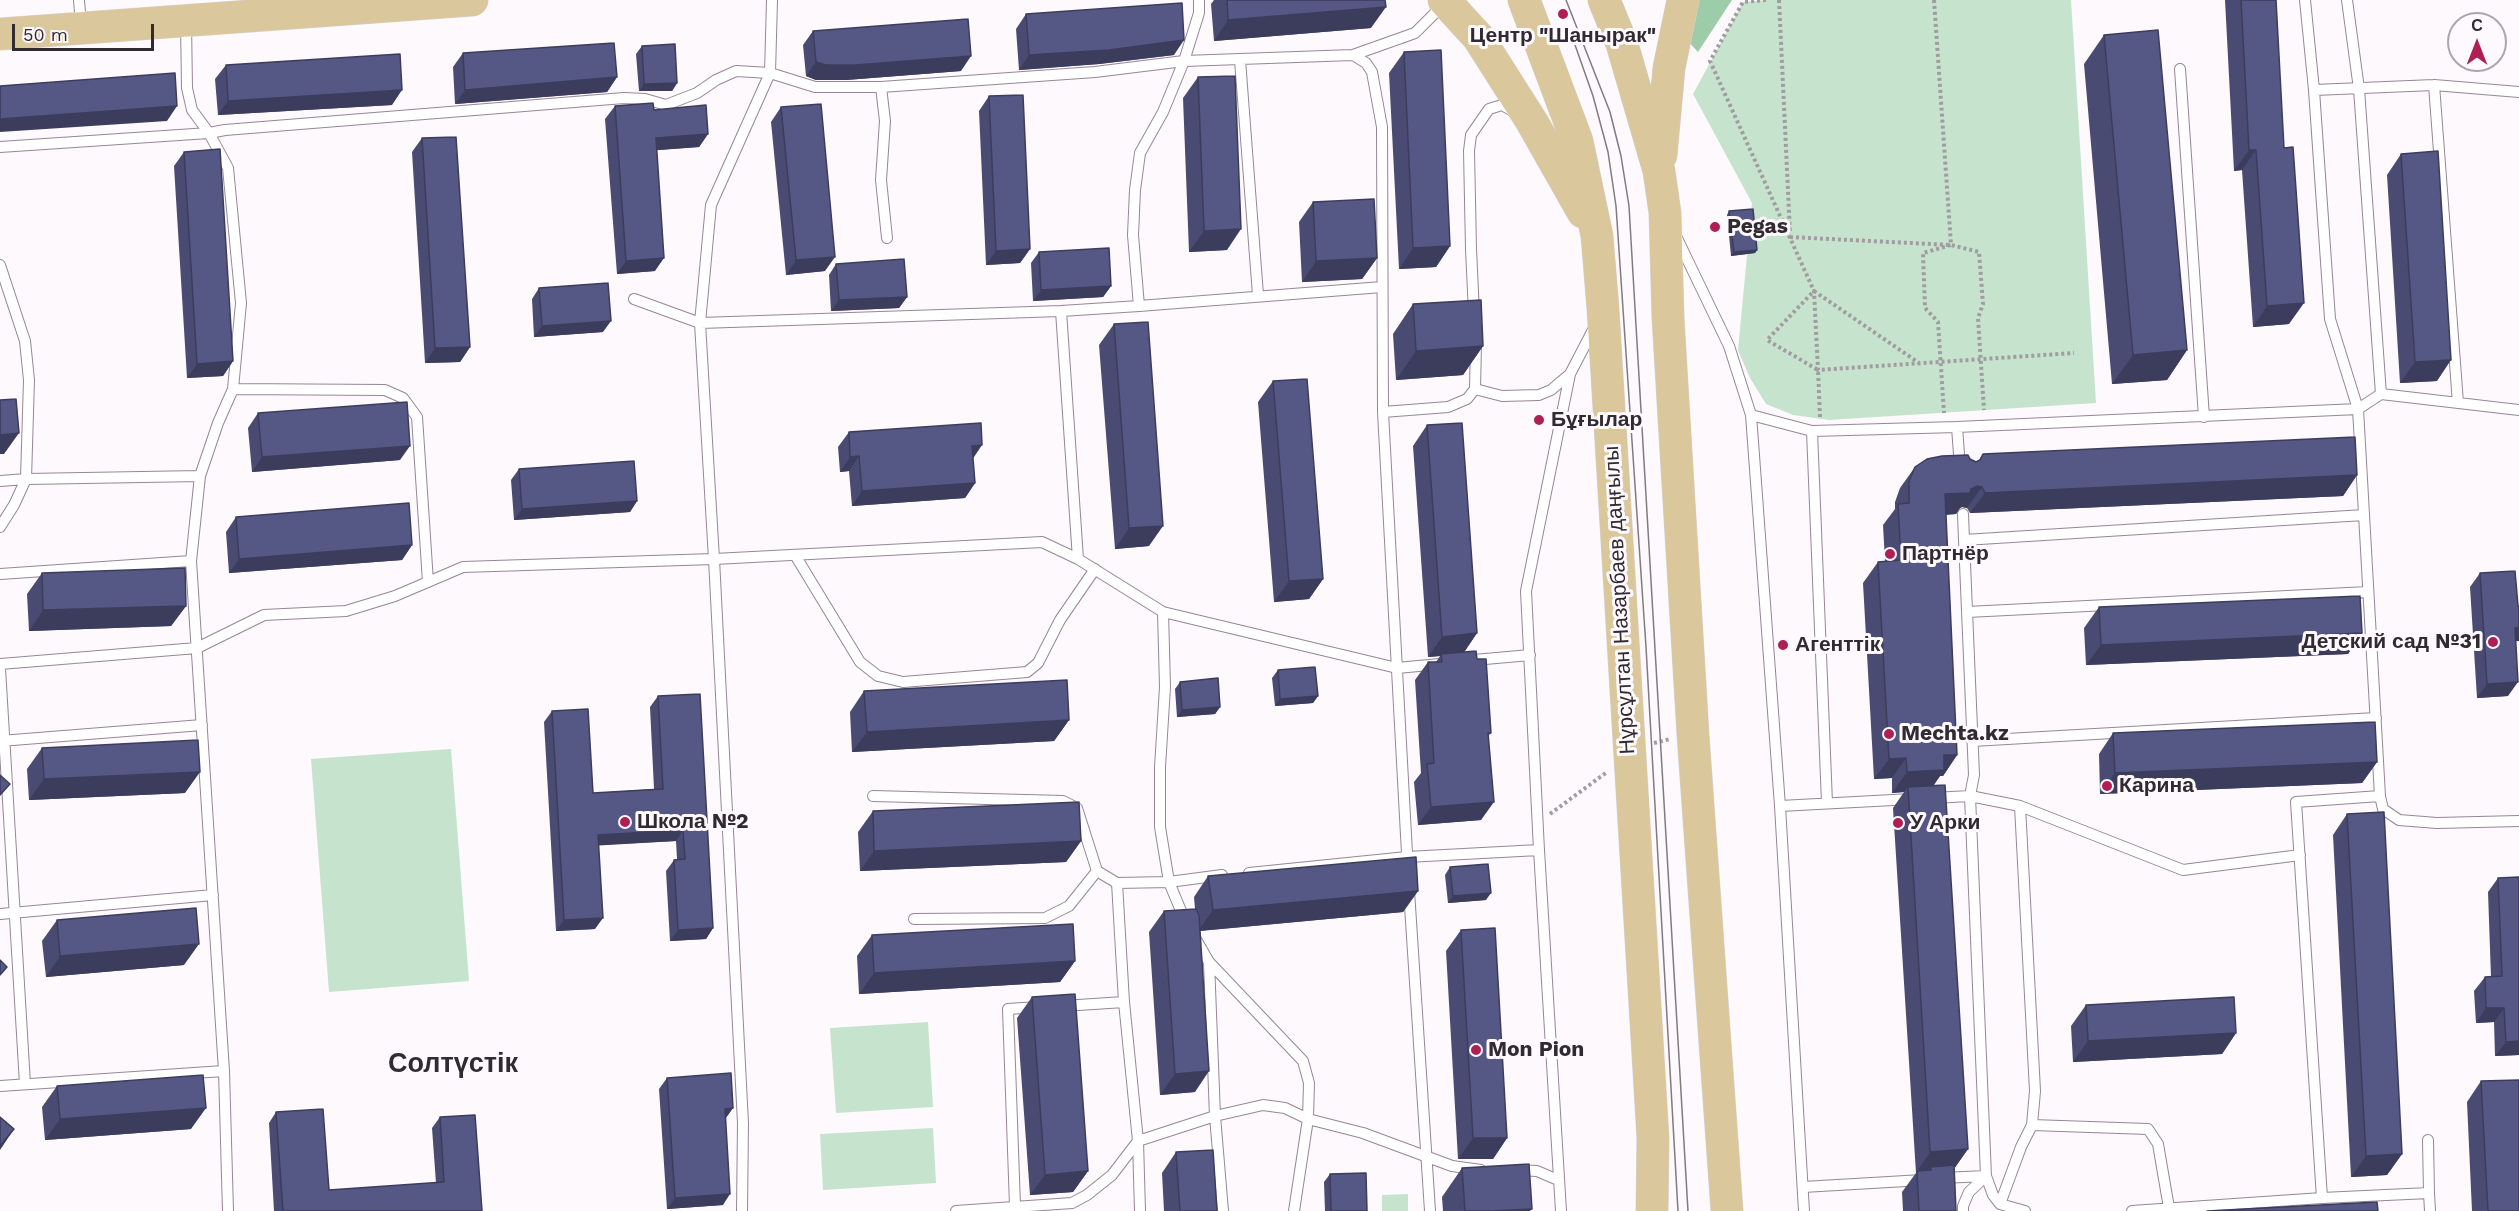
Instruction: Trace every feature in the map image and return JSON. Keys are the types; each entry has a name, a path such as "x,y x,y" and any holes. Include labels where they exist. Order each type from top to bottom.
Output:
{"main road":[{"path":"0,34 81,14 186,21 221,13 472,0"},
{"name":"Нұрсұлтан Назарбаев даңғылы","path":"1524,0 1577,141 1597,236 1653,1138 1652,1211"},
{"path":"1604,0 1622,44 1659,171 1665,213 1668,318 1691,711 1727,1211"},
{"path":"1659,171 1669,68 1683,0"},
{"path":"1446,1 1478,36 1532,122 1597,236"}],"lane":[{"path":"742,1211 743,1123 714,559 699,323 711,205 770,73 772,0"},
{"path":"1139,306 1133,235 1135,190 1140,153 1163,112 1184,61 1199,13 1199,0"},
{"path":"2305,0 2314,90 2330,319 2358,409 2380,796 2383,809 2399,820 2436,823 2519,821"},
{"path":"2347,0 2359,88 2381,394"},
{"path":"0,147 209,133 624,98 645,99 666,105 688,98 716,80 736,71 770,73 815,87 881,87 1095,72 1184,61 1353,55 1415,33 1446,1"},
{"path":"186,21 187,88 192,110 209,133 228,168 241,303 233,389 218,423 200,476 191,561 224,1071 228,1211"},
{"path":"1353,55 1366,63 1372,72 1382,127 1383,412 1407,857 1430,1211"},
{"path":"1240,60 1258,295"},
{"path":"2180,69 2204,417"},
{"path":"2314,90 2434,85 2519,92"},
{"path":"2434,85 2458,403"},
{"path":"881,87 885,121 881,180 887,238"},
{"path":"1383,412 1448,407 1467,399 1475,389 1469,151 1471,135 1489,109 1502,105 1532,122"},
{"path":"1665,213 1729,346 1751,415 1780,806 1804,1211"},
{"path":"0,265 25,341 29,380 26,479 14,505 0,527"},
{"path":"634,299 699,323 1061,311 1382,287"},
{"path":"1561,1211 1526,591 1570,374 1603,309"},
{"path":"1061,311 1078,559"},
{"path":"1475,389 1502,396 1539,395 1551,390 1570,374"},
{"path":"233,389 385,390 403,398 417,417 428,582"},
{"path":"1751,415 1812,431 1957,427 2358,409 2381,394 2519,410"},
{"path":"1957,427 1961,475"},
{"path":"1812,431 1827,803"},
{"path":"0,482 26,479 200,476"},
{"path":"1963,514 1974,775 1971,796 1986,1176 1993,1195 2000,1204 2025,1211"},
{"path":"1964,540 2364,515"},
{"path":"25,1084 2,741 0,666 198,648 264,615 346,611 395,596 463,567 714,559 1042,542 1078,559 1163,612 1397,668 1530,655"},
{"path":"795,555 860,662 878,676 903,682 1027,672 1038,663 1060,620 1095,569"},
{"path":"0,574 191,561"},
{"path":"1967,612 2368,592"},
{"path":"1163,612 1165,687 1160,767 1160,827 1169,882 1190,930 1209,962 1292,1046 1303,1061 1309,1083 1308,1119 1294,1211"},
{"path":"1972,741 2376,718"},
{"path":"2,741 202,725"},
{"path":"873,796 1063,801 1077,808 1097,870 1118,883 1169,882 1407,857 1539,850"},
{"path":"1780,806 1971,796 2020,806 2183,870 2300,855"},
{"path":"2322,1198 2296,802 2380,796"},
{"path":"2000,1204 2020,1147 2032,1125 2035,1091 2035,1056 2020,806"},
{"path":"914,919 1045,918 1069,906 1097,870"},
{"path":"1118,883 1124,1002 1138,1141 1140,1211"},
{"path":"0,914 213,895"},
{"path":"1209,962 1215,1116 1223,1211"},
{"path":"1015,1206 1008,1009 1124,1002"},
{"path":"0,1086 224,1071"},
{"path":"956,1211 1072,1203 1087,1196 1112,1175 1138,1141 1215,1116 1263,1105 1285,1108 1308,1119 1363,1133 1452,1166 1537,1171 1558,1180"},
{"path":"2032,1125 2148,1129 2158,1144 2169,1209"},
{"path":"2428,1140 2430,1211"},
{"path":"1803,1187 1986,1176"},
{"path":"1963,1211 1962,1206 1969,1192 1986,1176"},
{"path":"2132,1211 2429,1193"}],"path":[{"path":"1766,0 1743,2 1710,61 1814,291 1820,419"},
{"path":"1779,0 1790,237"},
{"path":"1934,0 1951,245"},
{"path":"1790,237 1951,245 1979,252 1983,304 1978,318 1984,410"},
{"path":"1944,413 1938,322 1925,308 1923,253 1951,245"},
{"path":"1814,291 1920,363"},
{"path":"1814,291 1767,340 1818,370 2074,353"},
{"path":"1651,743 1677,738"},
{"path":"1538,824 1615,766"}],"green space":[{"path":"1692,0 1732,0 1698,52 1685,38"},
{"path":"1766,0 2071,0 2096,403 1829,420 1793,415 1766,404 1750,378 1738,350 1752,203 1693,94 1743,2"},
{"path":"451,749 469,981 329,992 311,759"},
{"path":"928,1022 933,1107 836,1113 830,1028"},
{"path":"933,1128 936,1183 823,1190 820,1134"},
{"path":"1408,1194 1408,1211 1382,1211 1382,1195"}],"building":[{"path":"1227,0 1385,0 1386,7 1228,20"},
{"path":"2241,0 2276,0 2284,148 2293,147 2304,303 2267,306 2256,150 2249,150"},
{"path":"1182,3 1184,40 1109,50 1029,55 1026,14"},
{"path":"968,19 971,56 856,65 826,65 816,62 813,31"},
{"path":"2158,30 2187,350 2133,355 2104,35"},
{"path":"614,43 617,77 465,90 463,53"},
{"path":"675,44 677,83 644,84 642,46"},
{"path":"1441,50 1450,246 1413,248 1404,52"},
{"path":"400,54 402,90 228,101 226,65"},
{"path":"175,73 177,106 0,119 0,86"},
{"path":"1235,76 1241,229 1204,231 1198,77"},
{"path":"1023,95 1030,249 996,251 989,96"},
{"path":"653,103 654,110 706,105 708,134 656,138 664,258 626,261 615,106"},
{"path":"821,104 835,257 796,260 781,107"},
{"path":"456,137 470,347 435,348 422,138"},
{"path":"220,149 233,361 197,364 184,152"},
{"path":"2438,151 2451,360 2415,362 2401,154"},
{"path":"1374,199 1377,258 1316,261 1313,202"},
{"path":"1753,209 1757,250 1734,252 1729,211"},
{"path":"1109,248 1111,286 1041,290 1039,252"},
{"path":"904,259 907,297 839,300 836,264"},
{"path":"608,283 611,321 542,326 539,288"},
{"path":"1481,300 1483,346 1416,351 1413,304"},
{"path":"1148,322 1163,526 1129,528 1114,324"},
{"path":"1307,379 1323,579 1289,581 1273,381"},
{"path":"16,399 19,433 0,435 0,400"},
{"path":"407,402 410,446 262,457 258,413"},
{"path":"981,423 982,445 972,446 975,483 862,491 859,456 850,457 849,432"},
{"path":"1462,423 1477,633 1442,637 1427,425"},
{"path":"2355,437 2357,475 1985,493 1982,487 1977,486 1971,489 1970,493 1945,494 1957,755 1944,755 1944,770 1907,772 1906,758 1889,759 1878,562 1901,560 1898,504 1909,503 1909,481 1915,467 1927,459 1942,456 1968,455 1976,462 1983,454"},
{"path":"634,461 637,501 522,509 519,469"},
{"path":"409,503 412,545 239,559 236,517"},
{"path":"185,568 186,606 43,610 42,573"},
{"name":"Детский сад №31","path":"2515,571 2519,606 2519,627 2515,628 2518,682 2487,684 2480,573"},
{"path":"2360,596 2362,633 2101,645 2099,607"},
{"path":"1476,651 1477,659 1486,659 1491,733 1488,733 1494,802 1431,807 1427,764 1434,763 1428,662 1442,662 1441,654"},
{"path":"1315,667 1318,696 1280,699 1278,670"},
{"path":"1218,678 1220,707 1182,710 1180,682"},
{"path":"1067,680 1069,720 867,732 864,691"},
{"name":"Школа №2","path":"700,694 713,928 678,930 674,860 685,859 683,830 598,835 603,918 564,920 552,711 588,709 593,793 663,789 658,696"},
{"path":"2375,722 2377,762 2115,773 2113,733"},
{"path":"198,740 200,772 44,779 42,748"},
{"path":"0,775 10,784 0,795"},
{"path":"1945,785 1968,1149 1930,1152 1908,787"},
{"path":"1079,802 1081,841 874,851 873,811"},
{"path":"2384,812 2402,1154 2366,1156 2347,814"},
{"path":"1416,857 1418,891 1213,910 1208,876"},
{"path":"1488,864 1491,893 1453,896 1450,867"},
{"path":"2519,877 2519,1041 2506,1042 2504,1008 2486,1008 2485,977 2502,976 2498,878"},
{"path":"196,908 199,944 60,956 57,920"},
{"path":"1196,909 1199,915 1209,1071 1175,1074 1164,911"},
{"path":"1073,924 1075,961 874,973 872,935"},
{"path":"1495,928 1507,1138 1473,1138 1461,930"},
{"path":"0,960 7,967 0,975"},
{"path":"1075,994 1088,1171 1045,1175 1032,997"},
{"path":"2234,997 2236,1033 2088,1041 2086,1005"},
{"path":"731,1073 733,1108 725,1109 730,1194 675,1198 667,1078"},
{"path":"203,1075 206,1108 60,1119 57,1086"},
{"path":"2519,1080 2519,1211 2488,1211 2481,1081"},
{"path":"323,1109 329,1190 444,1182 440,1117 475,1115 482,1211 283,1211 276,1112"},
{"path":"0,1117 14,1129 0,1146"},
{"path":"1213,1150 1217,1211 1180,1211 1176,1152"},
{"path":"1529,1164 1532,1209 1465,1211 1462,1168"},
{"path":"1954,1165 1956,1211 1919,1211 1917,1171"},
{"path":"1366,1173 1367,1211 1331,1211 1330,1174"},
{"path":"2377,1202 2378,1211 2207,1211"}],"tram line":[{"path":"1566,0 1610,112 1621,156 1629,206 1688,1211"},
{"path":"1574,42 1593,96 1608,152 1616,206 1646,647 1678,1211"}],"place":[{"name":"Центр \"Шанырак\"","path":"1563,14"},
{"name":"Pegas","path":"1715,227"},
{"name":"Бұғылар","path":"1539,420"},
{"name":"Партнёр","path":"1890,554"},
{"name":"Детский сад №31","path":"2493,642"},
{"name":"Агенттік","path":"1783,645"},
{"name":"Mechta.kz","path":"1889,734"},
{"name":"Карина","path":"2107,786"},
{"name":"Школа №2","path":"625,822"},
{"name":"У Арки","path":"1898,823"},
{"name":"Mon Pion","path":"1476,1050"}],"district":[{"name":"Солтүстік","path":"453,1064"}]}
